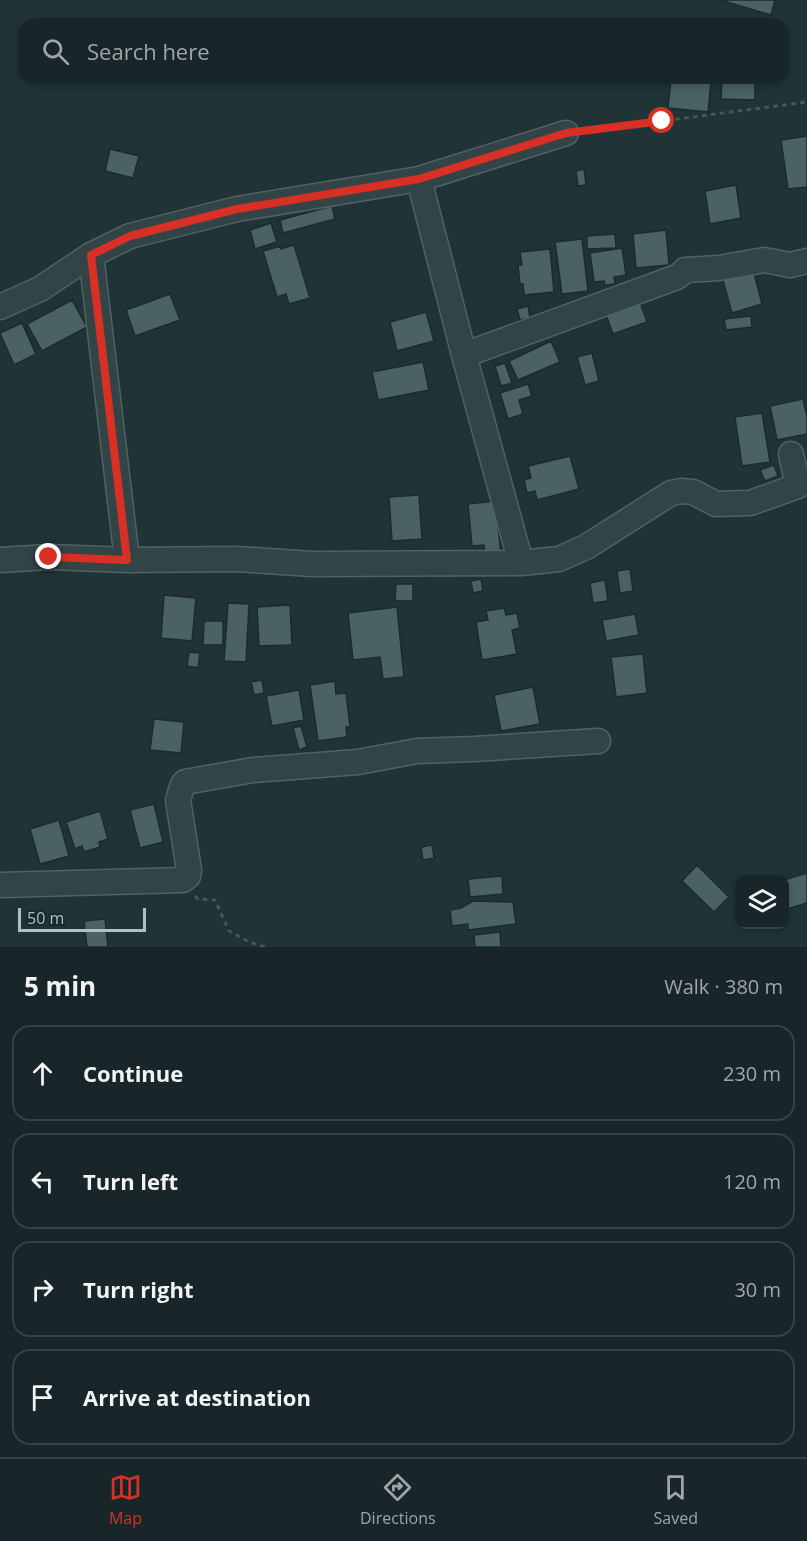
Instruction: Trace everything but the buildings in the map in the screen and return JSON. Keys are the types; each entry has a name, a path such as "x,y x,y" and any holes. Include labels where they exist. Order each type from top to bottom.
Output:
{"street":[{"path":"0,308 40,289 91,255 130,236 237,209 419,179 566,133"},
{"path":"419,179 521,563"},
{"path":"91,255 127,560"},
{"path":"464,355 676,277 685,270 719,268 764,260 789,265 807,261"},
{"path":"0,560 49,557 127,560 237,559 312,564 521,563 559,559 586,547 671,493 693,492 717,504 750,503 798,486 791,454"},
{"path":"0,885 183,880 188,876 189,870 178,800 185,782 253,770 358,762 417,751 598,741"}],"path":[{"path":"566,133 807,102"},
{"path":"183,880 198,899 215,900 229,931 249,942 266,947"}],"route":[{"path":"49,557 127,560 91,255 130,236 237,209 419,179 566,133 662,121"}]}
